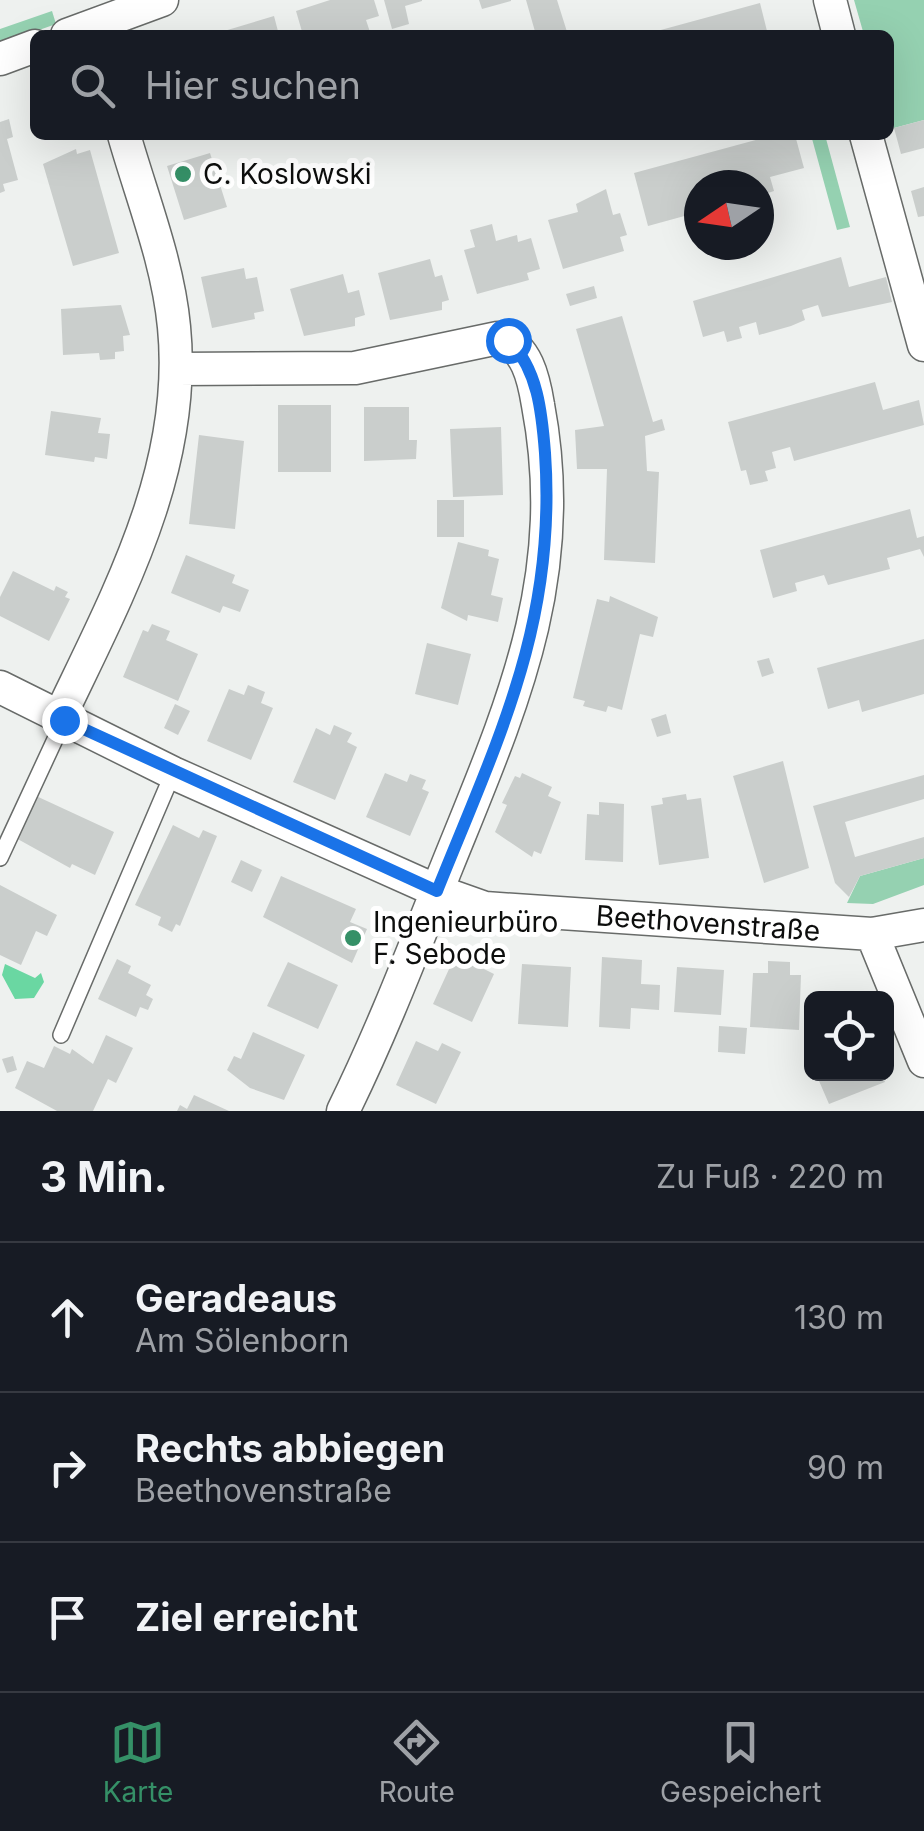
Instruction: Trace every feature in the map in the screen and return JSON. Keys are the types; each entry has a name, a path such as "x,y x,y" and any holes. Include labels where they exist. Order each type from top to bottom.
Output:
{"street":[{"path":"89,30 162,0"},
{"path":"830,0 839,30"},
{"path":"0,59 30,48"},
{"path":"61,719 150,518 177,369 168,282 125,140"},
{"path":"867,140 924,345"},
{"path":"177,369 355,368 498,338 508,340 528,364 544,433 547,484 542,584 534,631 504,726 350,1105"},
{"name":"Beethovenstraße","path":"0,687 173,773 437,891 485,908 872,934 924,925"},
{"path":"872,934 924,1061"}],"lane":[{"path":"0,858 61,719"},
{"path":"61,1035 173,773"}],"shaded area":[{"path":"854,0 924,0 924,120 894,128 894,30 863,30"},
{"path":"52,11 56,24 30,30 0,44 0,29"},
{"path":"812,140 826,140 850,227 837,230"},
{"path":"924,858 924,885 873,904 847,903 860,876"},
{"path":"5,964 35,978 41,973 44,982 34,998 15,999 2,975"}],"building":[{"path":"330,0 374,0 379,16 366,20 369,30 302,30 296,11"},
{"path":"384,0 422,1 405,6 409,24 392,29"},
{"path":"479,0 511,0 511,1 482,9"},
{"path":"526,0 557,0 566,30 535,30"},
{"path":"760,3 767,30 661,30"},
{"path":"274,16 278,30 227,30"},
{"path":"9,119 13,137 7,139 18,180 3,184 5,191 0,193 0,122"},
{"path":"924,120 924,148 901,154 894,128"},
{"path":"756,140 796,140 804,168 774,176 774,170 684,170 684,216 648,226 634,173"},
{"path":"76,149 77,154 90,150 119,253 73,266 43,164"},
{"path":"210,153 227,207 184,220 167,166"},
{"path":"924,187 924,216 918,217 911,191"},
{"path":"606,189 613,215 620,213 627,235 620,237 624,251 563,269 548,220 578,212 576,204"},
{"path":"492,224 496,241 517,235 518,242 531,238 540,269 527,273 529,280 477,294 464,250 475,247 470,230"},
{"path":"841,257 849,287 886,277 892,302 822,317 818,305 802,310 805,320 759,335 756,322 739,327 742,338 727,342 724,331 703,337 693,301"},
{"path":"430,259 435,277 442,275 449,300 442,302 442,310 390,320 378,273"},
{"path":"244,268 246,279 257,277 264,311 254,313 255,319 212,328 201,277"},
{"path":"343,274 348,293 359,290 365,315 355,318 355,326 304,336 290,289"},
{"path":"594,286 597,298 570,306 566,294"},
{"path":"121,305 130,335 123,336 124,351 115,352 115,359 100,360 99,353 63,355 61,309"},
{"path":"622,316 653,422 662,419 665,430 645,436 647,471 659,472 655,563 604,560 607,469 577,469 575,430 604,426 576,329"},
{"path":"875,382 883,410 919,400 924,425 794,461 790,447 772,452 776,468 765,471 768,481 750,485 746,470 741,471 728,422"},
{"path":"278,405 331,405 331,472 278,472"},
{"path":"364,407 409,407 409,440 417,440 416,459 364,461"},
{"path":"51,411 101,418 98,433 110,434 107,459 95,457 94,462 45,455"},
{"path":"501,427 503,495 453,497 450,429"},
{"path":"199,435 244,441 235,529 189,524"},
{"path":"437,500 464,500 464,537 437,537"},
{"path":"910,509 917,538 924,536 924,557 920,549 887,558 890,569 828,585 824,575 795,583 797,591 773,598 760,550"},
{"path":"458,542 489,550 488,556 499,559 491,595 503,598 498,622 468,615 467,621 441,608"},
{"path":"186,555 235,575 232,583 249,590 240,612 223,606 220,613 171,593"},
{"path":"13,571 54,591 56,586 68,592 65,597 70,599 49,641 0,616 0,597"},
{"path":"610,596 658,617 653,637 640,634 622,710 608,706 606,712 583,706 585,701 573,698 597,599 609,602"},
{"path":"152,624 170,631 166,640 198,654 178,701 123,677 143,630 148,632"},
{"path":"924,639 924,694 862,712 859,700 828,709 817,668"},
{"path":"427,643 471,654 458,705 415,694"},
{"path":"769,658 774,673 762,677 757,661"},
{"path":"248,685 265,692 261,703 273,708 251,760 207,741 229,689 244,695"},
{"path":"175,704 190,711 178,735 164,728"},
{"path":"666,714 671,733 657,737 651,719"},
{"path":"334,725 352,733 347,742 357,747 335,800 293,782 316,728 330,735"},
{"path":"783,761 809,868 764,883 733,776"},
{"path":"385,773 407,782 410,774 426,780 422,789 429,792 410,836 366,817"},
{"path":"522,773 552,787 548,796 561,802 541,854 534,851 532,857 495,832 507,805 502,803 515,776 520,778"},
{"path":"924,775 924,799 845,822 855,857 924,837 924,858 860,876 849,897 835,883 813,806"},
{"path":"686,794 687,800 701,798 709,858 659,865 651,806 663,804 662,798"},
{"path":"34,795 114,832 95,875 72,864 70,868 14,837"},
{"path":"599,802 624,804 623,862 585,860 587,814 599,815"},
{"path":"173,825 199,838 203,830 217,836 180,926 176,924 172,932 158,925 161,917 135,905"},
{"path":"241,860 262,870 252,892 231,882"},
{"path":"281,876 356,909 350,922 367,929 352,963 263,917"},
{"path":"0,885 57,915 47,936 36,931 21,965 0,955"},
{"path":"471,953 488,960 484,969 494,974 472,1022 433,1004 455,956 467,962"},
{"path":"602,957 642,960 641,984 660,985 659,1010 631,1008 630,1029 599,1027"},
{"path":"117,959 131,966 128,973 151,985 146,995 153,999 148,1010 140,1007 136,1017 98,999"},
{"path":"768,961 790,962 790,975 801,975 799,1030 750,1027 753,973 768,973"},
{"path":"288,962 338,985 318,1029 267,1006"},
{"path":"522,964 571,967 568,1027 518,1024"},
{"path":"677,967 724,970 721,1015 674,1012"},
{"path":"719,1026 747,1028 745,1054 718,1052"},
{"path":"253,1032 305,1055 284,1100 250,1088 227,1070 234,1056 241,1059"},
{"path":"106,1035 133,1048 116,1083 108,1079 93,1111 57,1111 15,1088 27,1061 44,1068 54,1046 70,1054 72,1049 93,1064"},
{"path":"416,1041 438,1051 442,1043 461,1052 436,1104 396,1085"},
{"path":"13,1056 17,1070 7,1073 2,1059"},
{"path":"819,1081 885,1081 885,1082 829,1104"},
{"path":"194,1095 229,1111 177,1111 180,1105 187,1109"}],"place":[{"name":"C. Koslowski","path":"183,174"},
{"name":"Ingenieurbüro F. Sebode","path":"353,938"}],"route":[{"path":"64,720 437,891 519,683 542,584 547,484 544,433 528,364 508,340"}]}
